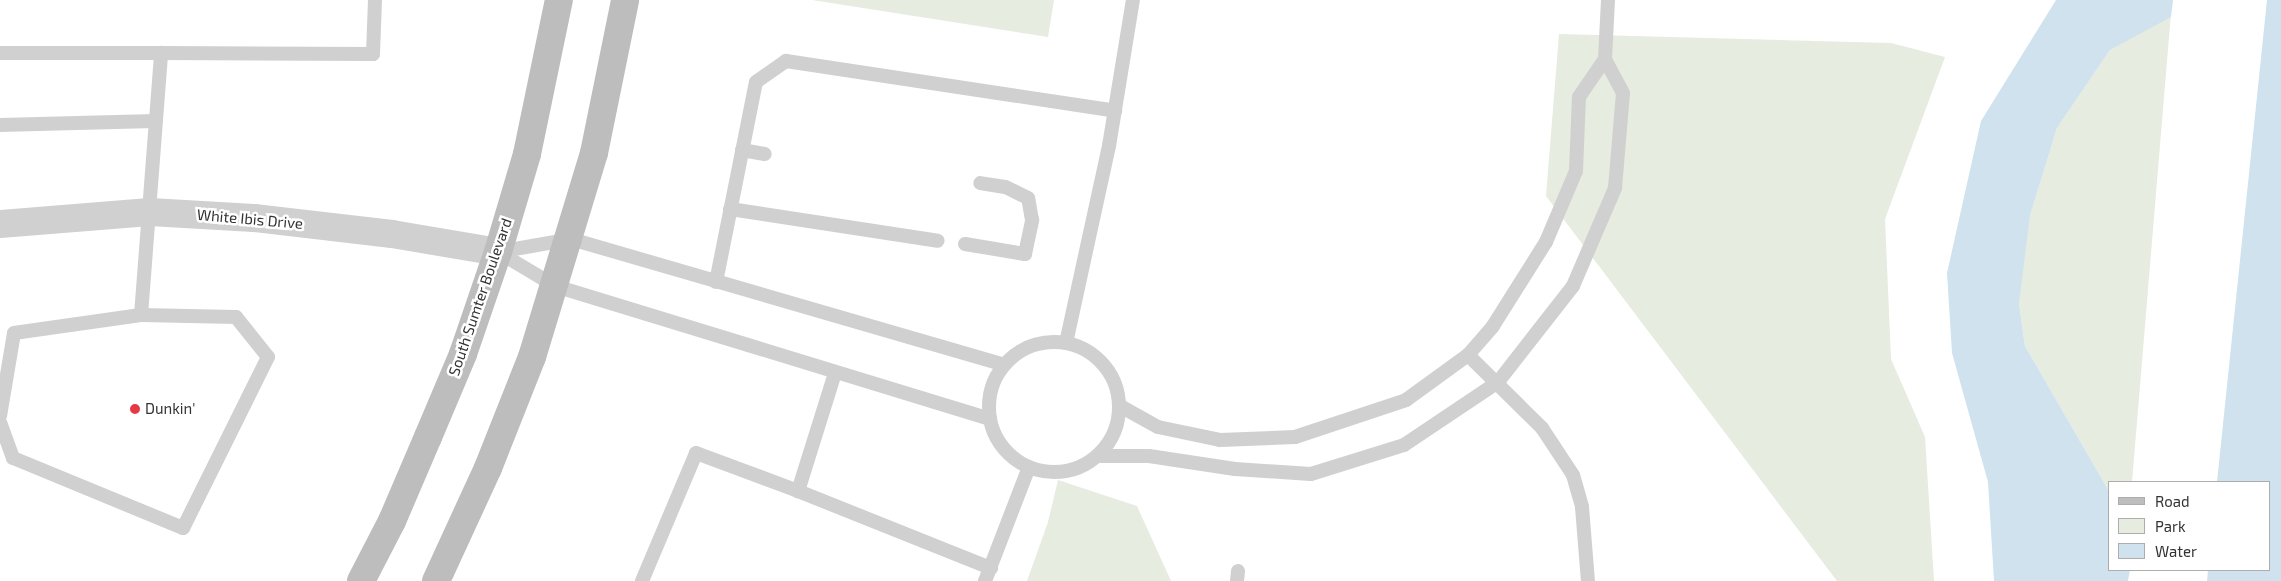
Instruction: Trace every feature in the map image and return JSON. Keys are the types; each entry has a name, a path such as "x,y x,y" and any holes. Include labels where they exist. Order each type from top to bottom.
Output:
{"main road":[{"name":"South Sumter Boulevard","path":"361,581 392,521 463,354 498,252 527,154 559,0"},
{"path":"436,581 488,468 532,357 571,239 594,153 625,0"}],"street":[{"name":"White Ibis Drive","path":"0,224 150,212 274,220 392,234 498,252"}],"lane":[{"path":"0,53 374,54 375,0"},
{"path":"1066,343 1115,111 1133,0"},
{"path":"1120,406 1158,427 1220,440 1295,437 1406,400 1468,355 1493,326 1546,242 1576,171 1580,97 1605,59 1608,0"},
{"path":"141,315 150,212 160,53"},
{"path":"1098,456 1149,456 1235,469 1311,474 1404,445 1498,382 1573,286 1615,188 1623,93 1605,59"},
{"path":"716,282 756,82 786,61 1115,111"},
{"path":"0,125 155,121"},
{"path":"742,150 766,154"},
{"path":"965,244 1025,254 1032,220 1028,198 1005,187 980,183"},
{"path":"730,209 938,241"},
{"path":"498,252 571,239 1004,365"},
{"path":"498,252 555,286 990,419"},
{"path":"0,416 14,333 141,315 236,317 268,357 184,528 12,458 0,423"},
{"path":"1066,343 1087,351 1104,365 1115,384 1120,406 1117,425 1098,456 1083,466 1065,471 1030,467 1011,456 998,440 990,419 989,400 994,381 1004,365 1032,346 1066,343"},
{"path":"1468,355 1498,382 1542,428 1573,475 1582,507 1588,581"},
{"path":"798,491 835,373"},
{"path":"642,581 696,453 798,491 988,575 1030,467"}],"green space":[{"path":"812,0 1054,0 1048,37"},
{"path":"2171,13 2132,481 2108,481 2108,490 2025,346 2019,304 2023,252 2030,214 2057,128 2110,50"},
{"path":"1559,34 1891,43 1945,57 1885,219 1891,359 1925,437 1934,581 1837,581 1546,196"},
{"path":"1058,480 1137,506 1171,581 1027,581 1048,522"}],"water":[{"path":"2056,0 2173,0 2171,17 2110,50 2057,128 2030,215 2019,304 2025,346 2108,490 2108,571 2130,571 2128,581 1994,581 1988,482 1952,353 1947,273 1981,121"},
{"path":"2267,0 2281,0 2281,581 2207,581 2208,571 2271,571 2271,481 2217,481"}],"place":[{"name":"Dunkin'","path":"135,409"}]}
